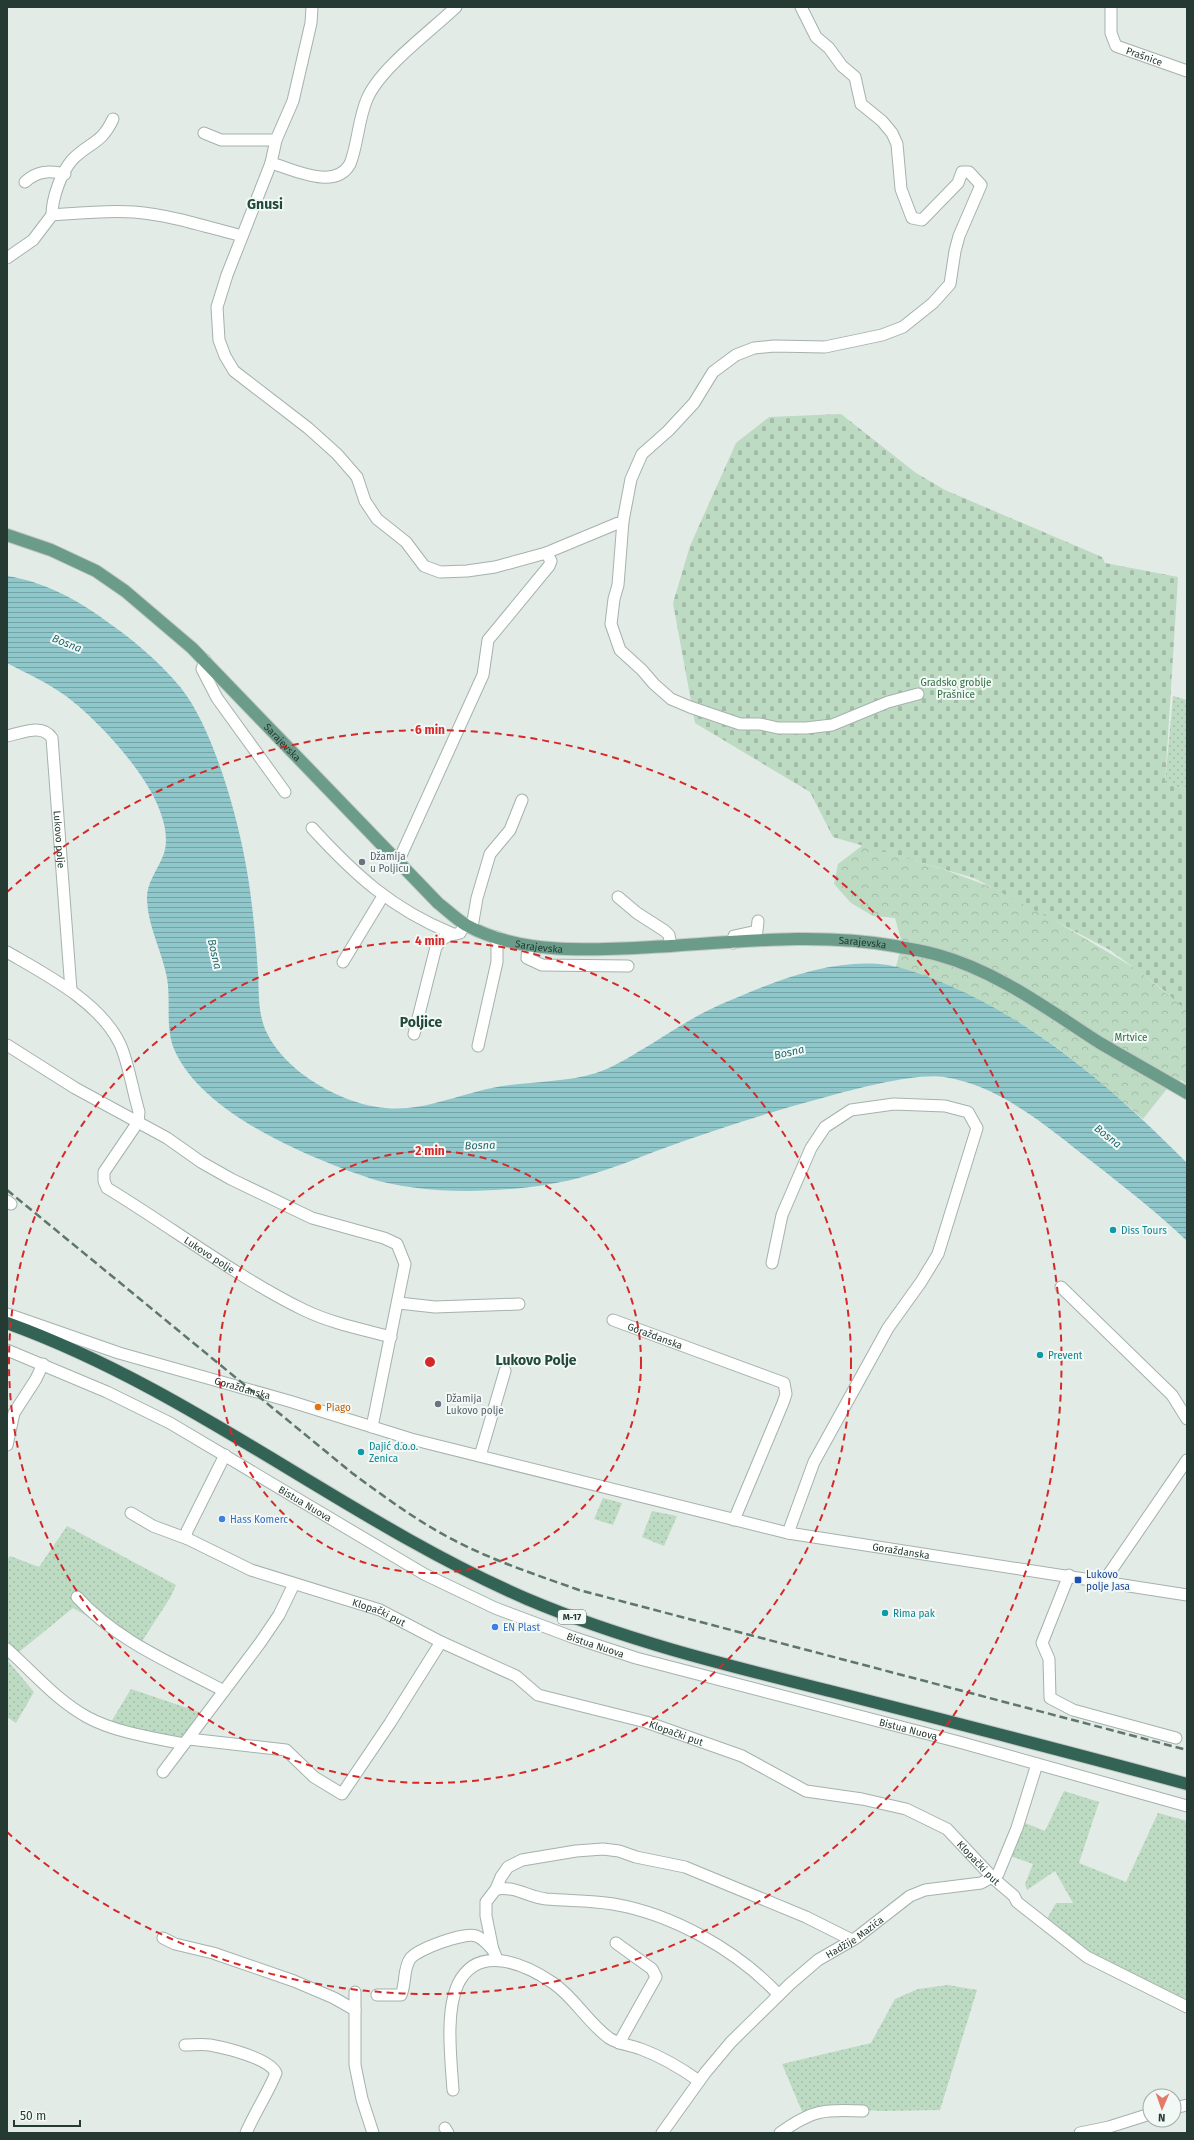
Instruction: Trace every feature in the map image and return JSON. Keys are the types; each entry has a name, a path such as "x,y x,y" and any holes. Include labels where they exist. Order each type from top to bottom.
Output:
{"highway":[{"name":"M-17","path":"7,1323 67,1348 113,1370 205,1419 318,1487 437,1554 525,1598 573,1617 725,1665 1076,1754 1187,1784"}],"main road":[{"name":"Sarajevska","path":"7,535 51,550 96,571 125,591 205,660 398,862 438,902 468,926 528,946 588,950 733,943 840,940 893,946 939,955 976,969 1015,990 1187,1093"}],"street":[{"path":"312,7 310,23 292,101 276,140 271,163 227,275 217,307 219,340 225,356 234,371 308,428 337,454 357,477 365,501 377,519 406,542 424,566 440,572 467,571 495,567 546,553 623,521"},
{"path":"271,163 327,177 337,176 347,171 354,155 356,139 367,98 377,83 414,45 456,7"},
{"path":"800,7 816,37 829,48 842,66 855,77 861,104 882,121 892,133 897,144 901,189 912,218 922,220 958,183 962,172 969,172 981,184 955,251 950,284 933,303 903,327 882,335 825,347 774,346 754,348 736,355 713,372 694,403 668,431 642,454 631,479 623,521 618,558 618,585 610,624 620,650 671,699 740,724 760,724 778,728 806,728 832,725 888,702 918,694"},
{"name":"Prašnice","path":"1111,7 1111,33 1116,46 1187,71"},
{"path":"7,258 33,240 52,216 55,199 72,160 97,143 107,131 113,119"},
{"path":"204,133 221,140 276,140"},
{"path":"26,182 34,174 51,172 65,174"},
{"path":"52,216 98,211 135,212 166,217 242,236"},
{"path":"398,862 483,675 488,640 550,566 551,561 546,553"},
{"path":"205,660 202,669 218,698 285,792"},
{"name":"Lukovo polje","path":"7,736 42,730 48,732 52,738 71,990"},
{"path":"312,828 347,866 383,896 451,933 460,933 468,926 490,854 510,830 522,800"},
{"path":"343,962 383,896"},
{"path":"618,897 637,913 665,931 669,935 672,946"},
{"path":"733,943 734,936 757,931 758,921"},
{"path":"414,1034 436,946 442,938 451,933"},
{"path":"478,1046 497,962 497,936"},
{"path":"528,946 527,958 542,965 628,966"},
{"path":"7,952 71,990 104,1021 120,1044 138,1112 138,1122"},
{"path":"7,1045 75,1088 167,1138 201,1162 262,1195 312,1218 384,1238 396,1244 405,1264 399,1303 372,1427"},
{"path":"772,1263 782,1215 811,1148 825,1127 851,1110 894,1104 944,1106 968,1112 977,1128 938,1254 921,1282 888,1328 814,1462 788,1533"},
{"name":"Lukovo polje","path":"138,1122 104,1172 104,1181 107,1188 256,1283 304,1310 330,1321 391,1337"},
{"path":"1061,1287 1172,1395 1187,1419"},
{"path":"399,1303 435,1307 520,1304"},
{"name":"Goraždanska","path":"7,1314 118,1353 289,1401 372,1427 480,1456 788,1533 1069,1575 1187,1595"},
{"name":"Goraždanska","path":"613,1320 784,1383 786,1394 783,1403 734,1520"},
{"name":"Bistua Nuova","path":"7,1350 43,1364 163,1420 224,1454 424,1574 502,1611 572,1637 636,1658 1037,1764 1187,1806"},
{"path":"7,1445 14,1413 36,1379 43,1364"},
{"path":"480,1456 505,1371"},
{"path":"186,1538 187,1531 224,1454"},
{"path":"1104,1581 1187,1460"},
{"name":"Klopački put","path":"131,1513 153,1526 186,1538 251,1570 380,1610 441,1642 516,1676 538,1695 646,1722 742,1756 806,1791 862,1799 906,1809 947,1830 993,1878 1010,1892 1017,1902 1087,1957 1187,2007"},
{"path":"1069,1575 1042,1643 1049,1659 1050,1698 1073,1710 1176,1738"},
{"path":"163,1772 187,1742 279,1615 294,1584"},
{"path":"77,1597 104,1623 138,1647 224,1691"},
{"path":"7,1649 61,1700 87,1717 115,1728 187,1742 286,1750 314,1777 342,1794 390,1723 441,1642"},
{"path":"993,1878 998,1874 1005,1859 1037,1764"},
{"path":"495,1954 486,1916 486,1902 496,1889 501,1877 508,1867 522,1860 576,1851 603,1849 619,1851 636,1857 685,1867 806,1916 852,1940"},
{"name":"Hadžije Mazića","path":"662,2133 731,2042 779,1995 818,1960 852,1940 910,1896 925,1890 981,1883 993,1878"},
{"path":"496,1889 516,1889 544,1898 613,1904 656,1915 707,1939 736,1957 762,1978 779,1995"},
{"path":"377,1995 401,1995 406,1970 410,1960 416,1953 460,1936 476,1936 495,1954 552,1983 568,1996 596,2028 619,2043 641,2049 670,2062 700,2081"},
{"path":"163,1938 175,1944 213,1953 294,1981 334,1998 355,2010"},
{"path":"616,1943 652,1968 656,1977 619,2043"},
{"path":"454,2090 451,2020 458,1984 471,1967 495,1954"},
{"path":"355,1992 355,2065 362,2099 373,2133"},
{"path":"185,2045 209,2045 229,2050 252,2057 274,2068 276,2072 272,2083 254,2113 246,2133"},
{"path":"780,2133 793,2123 814,2113 829,2109 863,2111"},
{"path":"1080,2133 1109,2127 1142,2117"}],"green space":[{"name":"Gradsko groblje Prašnice","path":"841,414 916,473 945,490 1102,557 1105,563 1178,577 1165,783 1187,790 1187,1011 1162,989 1110,950 974,878 833,837 810,792 695,723 673,603 690,546 736,443 769,417"},
{"path":"1173,696 1187,700 1187,790 1165,783"},
{"name":"Mrtvice","path":"863,845 945,870 1010,894 1136,969 1187,1010 1187,1084 1181,1080 1166,1090 1143,1119 1097,1079 1028,1028 964,993 896,967 902,943 895,918 873,916 851,903 834,884 838,864"},
{"path":"603,1498 622,1503 613,1525 594,1519"},
{"path":"652,1511 677,1516 664,1546 642,1537"},
{"path":"67,1526 176,1585 170,1598 139,1646 73,1608 8,1661 34,1692 16,1723 7,1717 7,1560 10,1556 39,1567"},
{"path":"131,1689 205,1714 180,1741 111,1722"},
{"path":"1064,1791 1099,1802 1079,1863 1126,1882 1158,1813 1187,1821 1187,2005 1092,1956 1044,1924 1056,1903 1073,1903 1055,1871 1027,1890 1025,1884 1033,1864 1010,1856 1020,1821 1045,1831"},
{"path":"948,1985 977,1990 940,2110 883,2111 823,2108 804,2116 782,2064 871,2043 895,1999 918,1989"}],"water":[{"name":"Bosna","path":"7,576 20,578 45,586 69,597 92,611 154,659 181,688 193,706 215,752 239,831 248,877 256,949 259,1002 265,1029 271,1041 289,1063 312,1081 337,1095 370,1106 405,1108 422,1106 492,1088 571,1079 596,1073 611,1067 701,1014 721,1004 784,979 803,973 841,965 888,965 932,978 982,1001 1015,1020 1076,1062 1133,1111 1187,1163 1187,1241 1131,1192 1061,1137 1024,1111 985,1089 944,1077 932,1076 902,1079 853,1090 789,1107 735,1124 681,1142 616,1167 575,1179 552,1184 500,1190 444,1190 392,1184 369,1178 316,1158 258,1130 231,1112 207,1093 188,1072 174,1049 171,1041 169,1023 167,978 152,929 147,900 148,888 166,847 165,826 162,817 147,784 135,767 91,718 63,694 7,663"}],"railway":[{"path":"7,1190 352,1473 410,1514 434,1529 478,1552 511,1566 579,1590 1187,1750"}],"place":[{"name":"Džamija u Poljicu","path":"362,862"},
{"name":"Diss Tours","path":"1113,1230"},
{"name":"Prevent","path":"1040,1355"},
{"name":"Džamija Lukovo polje","path":"438,1404"},
{"name":"Piago","path":"318,1407"},
{"name":"Dajić d.o.o. Zenica","path":"361,1452"},
{"name":"Hass Komerc","path":"222,1519"},
{"name":"Lukovo polje Jasa","path":"1078,1580"},
{"name":"Rima pak","path":"885,1613"},
{"name":"EN Plast","path":"495,1627"}],"district":[{"name":"Gnusi","path":"265,204"},
{"name":"Poljice","path":"421,1022"},
{"name":"Lukovo Polje","path":"536,1360"}]}
